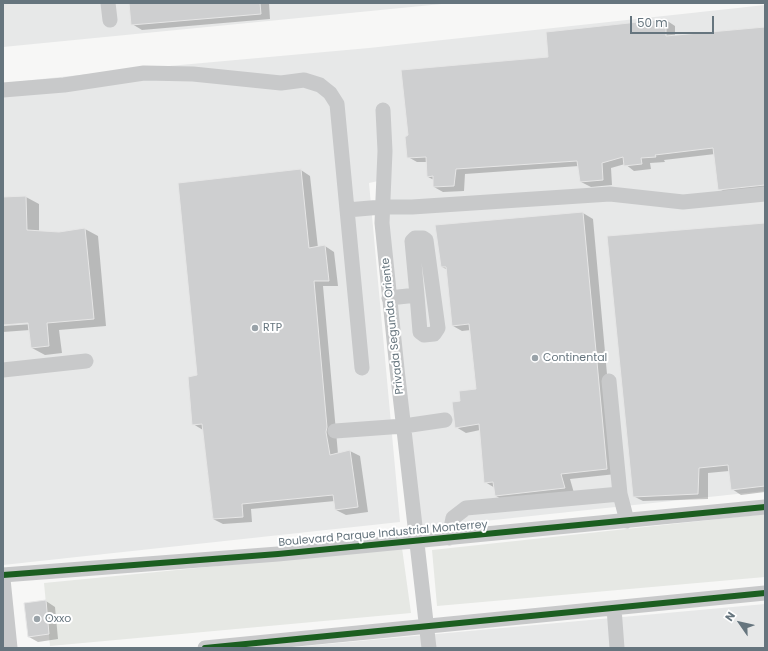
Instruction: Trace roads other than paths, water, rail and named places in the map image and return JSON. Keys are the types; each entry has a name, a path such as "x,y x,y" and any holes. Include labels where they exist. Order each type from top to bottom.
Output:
{"street":[{"path":"108,3 110,20"},
{"path":"3,90 64,85 144,73 193,74 280,83 304,80 320,85 330,93 337,104 362,368"},
{"name":"Privada Segunda Oriente","path":"383,110 385,150 382,207 389,298 429,648"},
{"path":"347,210 610,194 683,202 765,194"},
{"path":"414,238 423,238 426,240 438,328 434,334 424,335 420,332 417,295 412,241 414,238"},
{"path":"389,298 417,295"},
{"path":"3,370 86,361"},
{"path":"609,381 620,494 627,521"},
{"path":"335,432 404,426 445,420"},
{"path":"449,538 453,518 466,508 620,494"},
{"name":"Boulevard Parque Industrial Monterrey","path":"3,575 278,554 765,507"},
{"path":"3,579 10,648"},
{"path":"205,648 765,593"},
{"path":"614,608 617,648"}],"place":[{"name":"RTP","path":"255,328"},
{"name":"Continental","path":"535,358"},
{"name":"Oxxo","path":"37,619"}]}
